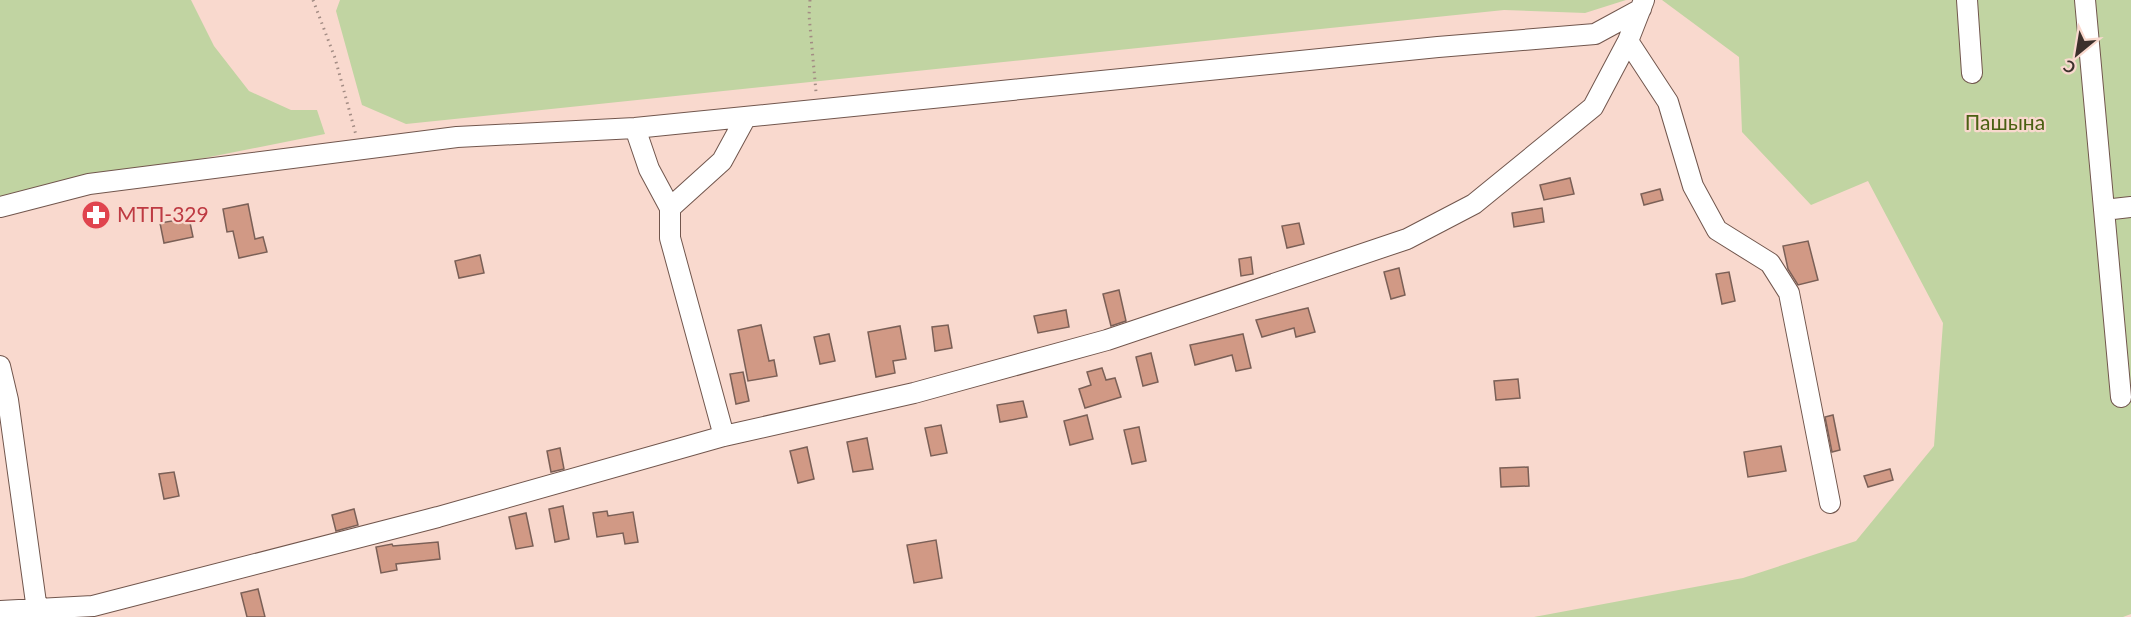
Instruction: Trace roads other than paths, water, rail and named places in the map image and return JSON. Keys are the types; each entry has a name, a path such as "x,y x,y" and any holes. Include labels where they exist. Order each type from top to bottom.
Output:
{"street":[{"path":"1967,0 1972,73"},
{"path":"2085,0 2121,397"},
{"path":"0,611 93,606 438,517 724,436 914,393 1107,340 1407,239 1474,204 1593,107 1628,41 1642,4"},
{"path":"0,207 89,184 457,137 635,128 1426,48 1595,34 1642,4"},
{"path":"1628,41 1668,102 1692,186 1718,230 1770,263 1789,293 1830,503"},
{"path":"670,208 722,161 746,117"},
{"path":"635,128 649,170 670,208 670,238 724,436"},
{"path":"2104,210 2131,207"},
{"path":"0,366 8,400 37,610"}],"place":[{"name":"МТП-329","path":"96,215"}],"park label":[{"name":"Пашына","path":"2005,123"}]}
